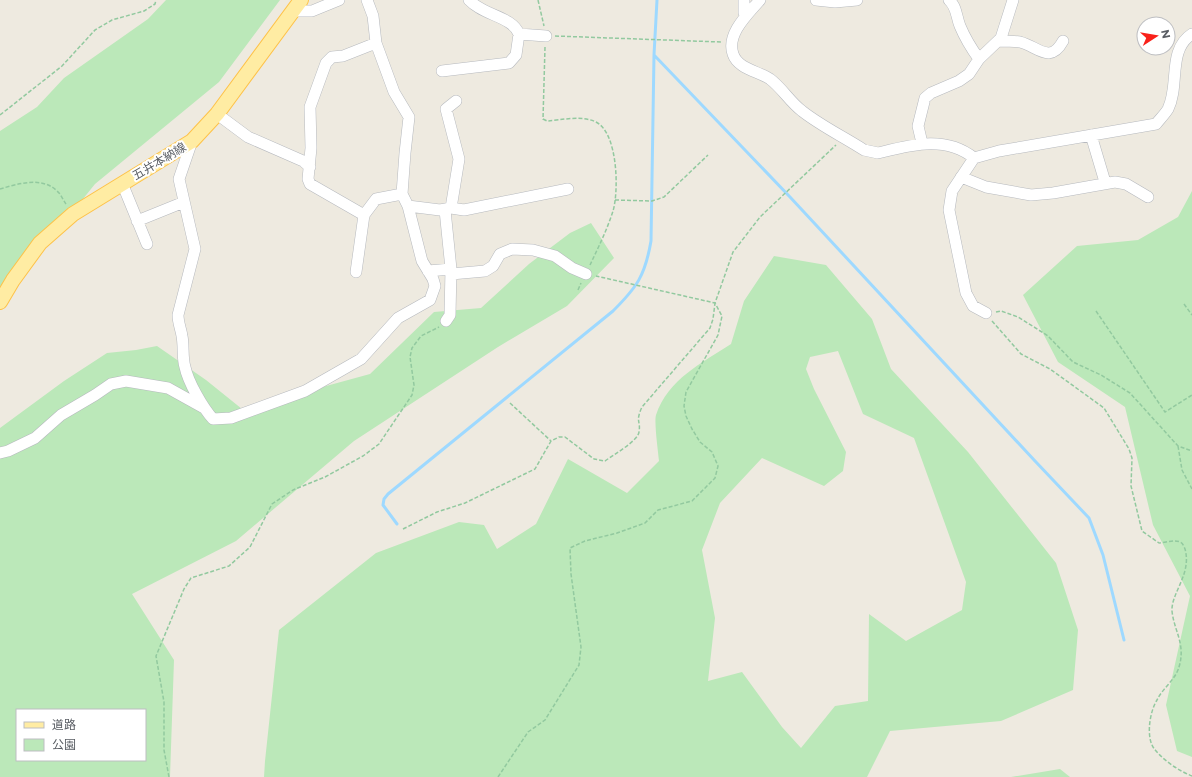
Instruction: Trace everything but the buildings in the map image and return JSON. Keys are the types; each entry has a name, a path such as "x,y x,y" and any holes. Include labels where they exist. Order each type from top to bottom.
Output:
{"main road":[{"name":"五井本納線","path":"0,302 13,280 40,243 73,214 192,141 217,114 297,5"}],"street":[{"path":"297,5 312,11 339,0"},
{"path":"192,141 179,179 195,249 178,315 178,323 182,336 182,349 185,368 204,408 213,419 231,418 305,391 361,359 398,318 430,300 435,286 422,261 408,206 402,194 405,153 410,117 394,92 376,43 373,16 367,0"},
{"path":"442,71 509,63 516,55 519,34 517,27 512,23 484,11 469,0"},
{"path":"744,0 744,13 746,16"},
{"path":"760,0 740,22 731,42 733,55 738,63 764,75 774,82 802,111 864,150 878,153 922,143 936,143 950,146 974,158"},
{"path":"816,0 835,2 857,0"},
{"path":"949,0 957,11 959,24 968,43 979,59"},
{"path":"922,143 918,126 925,98 931,93 959,81 970,74 979,59 1001,38 1013,0"},
{"path":"519,34 546,36"},
{"path":"986,313 973,306 966,293 951,228 949,210 952,191 974,158 999,151 1156,124 1168,108 1178,50 1184,39 1192,34"},
{"path":"998,41 1020,42 1042,53 1052,52 1060,48 1063,41"},
{"path":"364,215 310,184 308,179 310,167 310,107 326,63 332,57 343,56 376,43"},
{"path":"446,321 450,316 451,271 448,209 459,159 446,109 456,101"},
{"path":"217,114 248,137 303,161 310,167"},
{"path":"1091,135 1105,182"},
{"path":"961,177 986,187 1030,195 1053,193 1105,182 1115,182 1126,184 1148,197"},
{"path":"122,183 147,244"},
{"path":"408,206 464,210 568,189"},
{"path":"356,272 364,215 376,199 402,194"},
{"path":"137,221 184,202"},
{"path":"428,271 485,271 493,266 500,254 512,249 533,250 555,256 572,268 586,274"},
{"path":"0,452 8,451 35,438 61,415 111,384 126,381 168,388 204,408"}],"path":[{"path":"0,115 62,66 95,30 112,20 144,11 155,4 156,0"},
{"path":"498,777 528,732 545,720 579,664 581,647 572,582 570,548 585,541 616,533 645,523 658,510 692,501 715,478 718,466 712,452 700,442 692,430 686,416 684,406 686,392 718,335 722,316 715,303 586,274 613,211 615,200 615,165 612,146 605,130 596,122 580,118 547,121 543,119 546,36 538,0"},
{"path":"546,36 731,42"},
{"path":"402,529 436,512 465,503 535,470 551,441 559,437 565,438 594,459 606,460 636,438 640,431 637,417 642,407 710,328 713,320 715,303 733,252 760,217 845,137"},
{"path":"615,200 652,201 664,197 708,155"},
{"path":"0,188 21,183 38,182 57,190 73,214"},
{"path":"1184,304 1192,315"},
{"path":"986,313 1001,311 1018,317 1048,336 1072,362 1101,375 1130,393 1178,446 1192,451"},
{"path":"1096,311 1165,412 1192,395"},
{"path":"986,313 1021,354 1050,369 1104,408 1131,454 1131,486 1142,531 1159,543 1174,541 1183,544 1187,555 1185,574 1172,610 1181,642 1181,659 1179,669 1156,700 1149,730 1153,747 1177,768 1192,776"},
{"path":"168,777 164,750 164,702 156,656 184,589 192,578 229,566 250,547 272,504 293,490 325,477 363,456 379,444 412,395 414,385 410,357 412,348 421,336 439,327 446,321"},
{"path":"510,403 551,441"},
{"path":"1178,446 1182,470 1192,489"}],"green space":[{"path":"166,0 280,0 219,82 95,184 0,302 0,131 37,107 64,78 148,19"},
{"path":"1192,191 1192,757 1177,751 1166,705 1190,596 1153,525 1125,407 1058,362 1023,295 1077,246 1138,240 1178,217"},
{"path":"591,223 614,258 567,306 498,347 354,441 236,541 132,594 174,660 170,777 0,777 0,428 64,381 107,353 157,346 206,380 242,409 370,374 434,312 481,308 529,264 570,233"},
{"path":"774,256 826,265 872,319 891,369 968,452 1056,563 1078,630 1073,690 1001,721 890,731 867,777 264,777 279,630 376,553 459,522 484,525 497,549 536,524 568,459 627,493 659,461 656,415 661,402 677,382 687,373 731,344 744,301","holes":["838,351 863,414 914,438 966,582 962,610 906,641 869,614 868,701 835,706 801,748 782,727 742,672 708,681 715,618 702,550 720,503 762,458 824,486 843,471 846,452 814,389 806,369 810,357"]},
{"path":"1060,769 1070,777 1011,777"}],"waterway":[{"path":"657,0 654,55 790,197 1089,518 1103,555 1124,640"},
{"path":"397,524 383,505 384,499 388,494 613,311 634,288 639,280 646,263 651,241 654,55"}]}
